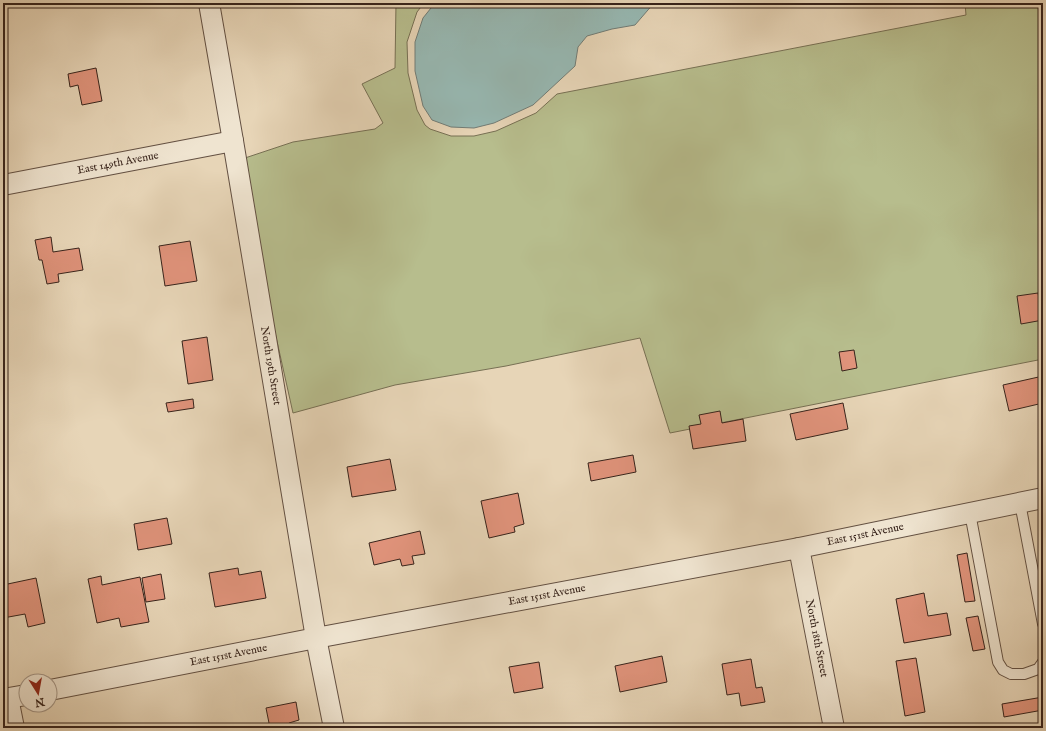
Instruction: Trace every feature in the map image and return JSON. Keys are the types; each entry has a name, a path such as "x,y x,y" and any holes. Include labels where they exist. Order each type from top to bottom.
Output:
{"street":[{"name":"North 19th Street","path":"209,3 316,638 334,728"},
{"name":"East 149th Avenue","path":"3,185 233,140"},
{"name":"East 151st Avenue","path":"58,688 316,638 799,548 1043,498"},
{"name":"North 18th Street","path":"799,548 834,728"},
{"path":"12,697 14,728"}],"lane":[{"path":"1020,503 1043,624"},
{"path":"970,513 998,662 1003,670 1011,674 1024,674 1038,669 1043,662"}],"green space":[{"path":"396,3 424,3 417,12 407,42 408,73 417,110 425,125 430,129 451,136 474,136 496,131 536,113 557,94 966,15 965,3 1043,3 1043,271 1039,272 1043,301 1043,359 670,433 640,338 506,366 395,385 293,413 270,310 245,158 293,142 375,129 383,123 362,84 395,68"}],"water":[{"path":"435,3 654,3 635,25 612,29 587,36 578,47 575,66 533,105 494,123 474,128 451,127 432,120 423,106 415,71 415,42 423,18"}],"building":[{"path":"96,68 102,101 82,105 78,85 70,87 68,74"},
{"path":"51,237 53,252 79,248 83,270 58,274 59,282 47,284 42,260 39,260 35,240"},
{"path":"190,241 197,281 165,286 159,246"},
{"path":"1038,293 1043,320 1021,324 1017,296"},
{"path":"207,337 213,380 188,384 182,341"},
{"path":"854,350 857,368 842,371 839,352"},
{"path":"1043,376 1043,403 1009,411 1003,385"},
{"path":"193,399 194,408 168,412 166,403"},
{"path":"843,403 848,429 796,440 790,414"},
{"path":"720,411 722,423 743,419 746,441 693,449 689,426 701,424 699,415"},
{"path":"633,455 636,472 591,481 588,463"},
{"path":"390,459 396,490 352,497 347,467"},
{"path":"518,493 524,524 514,527 515,532 489,538 481,501"},
{"path":"167,518 172,544 138,550 134,524"},
{"path":"420,531 425,554 412,556 414,564 402,566 400,559 374,565 369,543"},
{"path":"967,553 975,601 965,602 957,555"},
{"path":"238,568 239,575 261,571 266,598 215,607 209,573"},
{"path":"161,574 165,599 146,602 142,578"},
{"path":"101,576 102,585 140,577 149,622 121,627 119,618 97,623 88,579"},
{"path":"36,578 45,623 28,627 25,614 3,618 3,585"},
{"path":"924,593 928,616 947,613 951,635 904,643 896,599"},
{"path":"978,616 985,649 973,651 966,618"},
{"path":"662,656 667,682 620,692 615,666"},
{"path":"916,658 925,712 905,716 896,661"},
{"path":"751,659 756,688 762,687 765,702 741,706 739,693 727,695 722,664"},
{"path":"539,662 543,688 514,693 509,667"},
{"path":"1043,697 1043,710 1004,717 1002,704"},
{"path":"296,702 299,720 289,723 291,728 270,728 266,708"}]}
